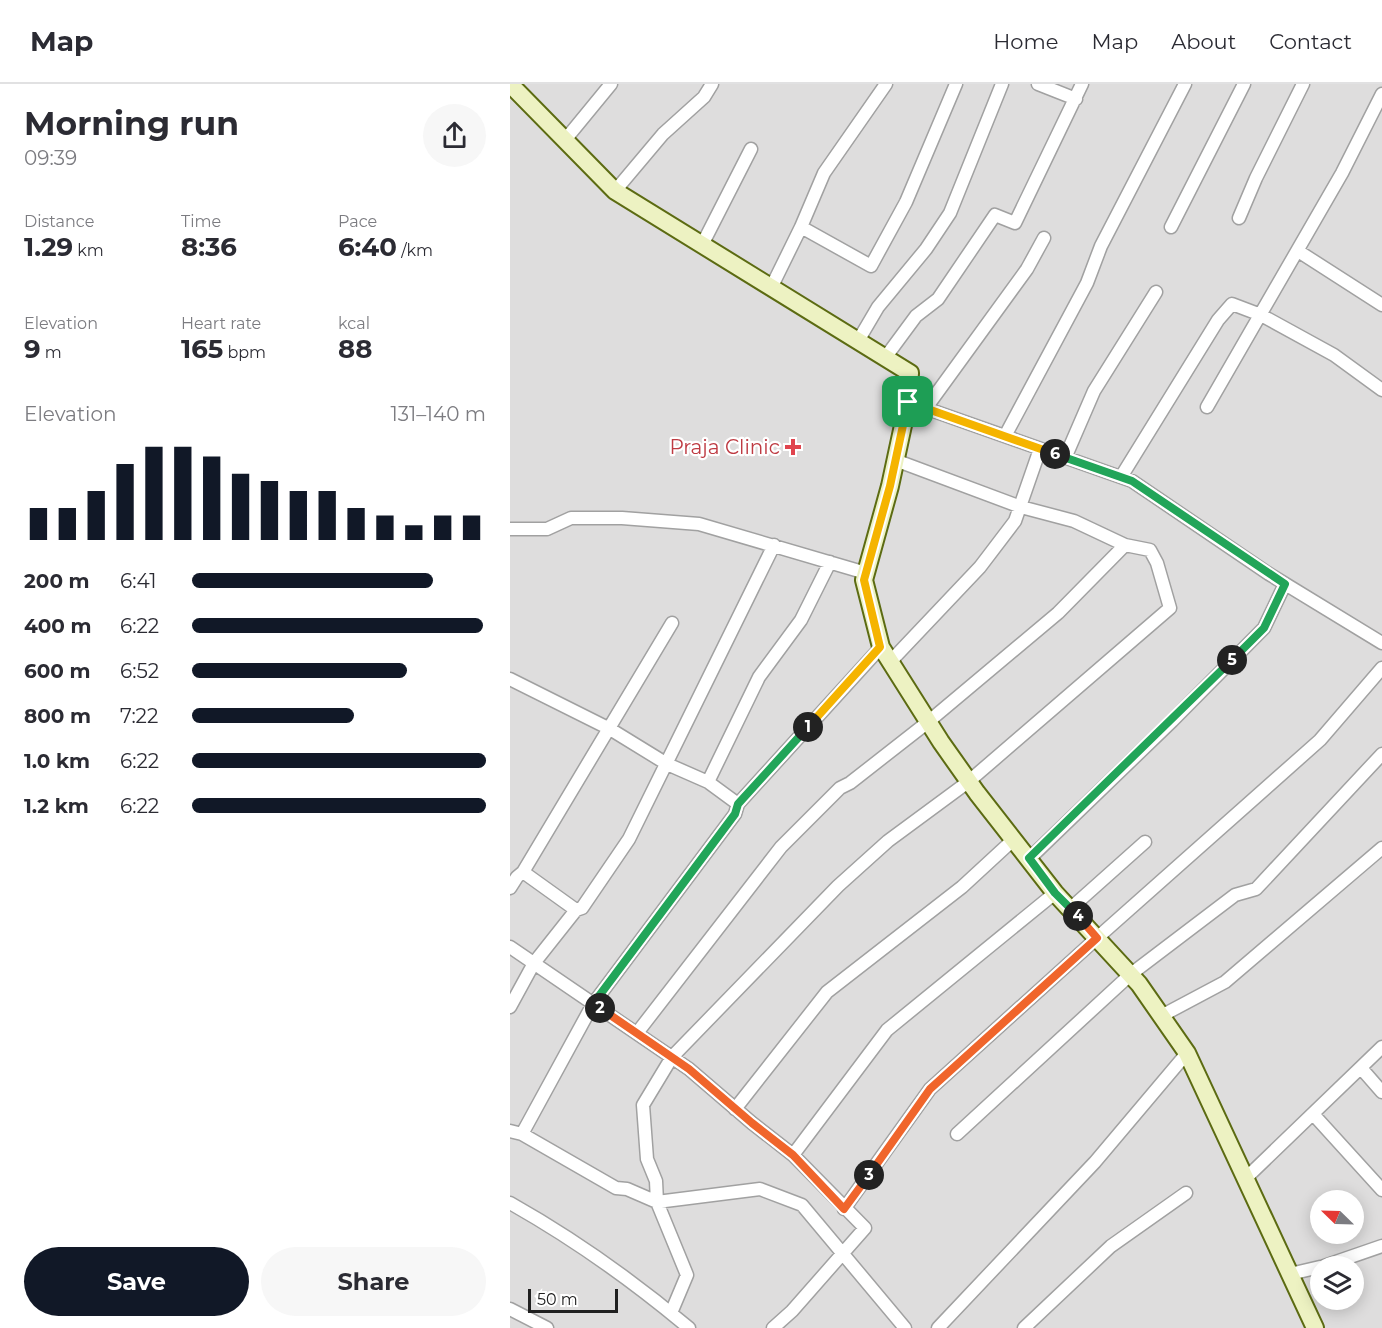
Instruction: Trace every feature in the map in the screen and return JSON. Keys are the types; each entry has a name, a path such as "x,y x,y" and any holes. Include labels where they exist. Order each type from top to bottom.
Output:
{"street":[{"path":"565,140 611,84"},
{"path":"615,191 663,134 704,97 712,84"},
{"path":"771,288 824,173 886,84"},
{"path":"801,227 870,266 906,202 956,84"},
{"path":"858,341 878,307 926,249 950,213 1002,84"},
{"path":"1038,84 1076,99"},
{"path":"885,358 916,315 938,299 995,215 1015,223 1082,84"},
{"path":"1005,436 1087,283 1106,235 1185,84"},
{"path":"1171,227 1244,84"},
{"path":"1239,218 1256,178 1304,84"},
{"path":"512,85 615,191 910,373 908,402 896,460 864,580 880,647 969,782 1055,893 1131,974 1187,1053 1315,1328"},
{"path":"1207,407 1342,173 1382,94"},
{"path":"702,245 751,149"},
{"path":"926,408 1028,269 1044,238"},
{"path":"1298,251 1382,305"},
{"path":"1065,458 1094,391 1156,292"},
{"path":"1121,477 1218,320 1232,304 1261,315 1334,355 1382,390"},
{"path":"908,402 1132,481 1285,584 1382,644"},
{"path":"890,662 980,567 1015,521 1040,449"},
{"path":"671,1313 687,1275 657,1202 656,1181 646,1159 643,1105 672,1057 838,886 888,841 969,782 1170,608 1157,563 1150,550 1125,545 1074,521 1021,507 896,460"},
{"path":"510,529 547,529 571,518 622,518 699,524 866,573"},
{"path":"510,1007 534,963 576,910 582,908 628,839 774,545"},
{"path":"637,1034 781,847 840,788 850,783 928,722 1058,613 1125,545"},
{"path":"708,782 759,677 801,620 830,562"},
{"path":"1029,858 1172,721 1264,628 1285,584"},
{"path":"510,888 523,872 672,623"},
{"path":"880,647 738,804 735,814 593,1004 516,1133 616,1188 627,1189 657,1202 760,1189 802,1205 905,1328"},
{"path":"844,1209 930,1089 1320,740 1382,668"},
{"path":"510,678 610,729 667,764 708,782 738,804"},
{"path":"957,1134 1131,974 1235,895 1256,889 1382,754"},
{"path":"735,1109 827,992 962,887 1013,840"},
{"path":"1071,908 1145,842"},
{"path":"1161,1016 1225,982 1382,848"},
{"path":"523,872 576,910"},
{"path":"793,1155 887,1030 1055,893"},
{"path":"510,947 689,1069 793,1155 865,1228 792,1311 773,1328"},
{"path":"1245,1179 1382,1047"},
{"path":"939,1328 1095,1162 1187,1053"},
{"path":"1360,1068 1382,1092"},
{"path":"1313,1114 1382,1190"},
{"path":"1024,1328 1111,1246 1186,1193"},
{"path":"510,1203 553,1226 637,1285 689,1328"},
{"path":"1353,1256 1382,1246"},
{"path":"1290,1274 1310,1270"},
{"path":"510,1309 547,1328"}],"shaded area":[{"path":"510,84 1382,84 1382,1328 510,1328"}],"place":[{"name":"Praja Clinic","path":"793,447"}],"route":[{"path":"908,402 1132,481 1285,584 1264,628 1172,721 1029,858 1055,893 1097,938 930,1089 844,1209 793,1155 689,1069 593,1004 735,814 738,804 880,647 864,580 890,486 908,402"}]}
